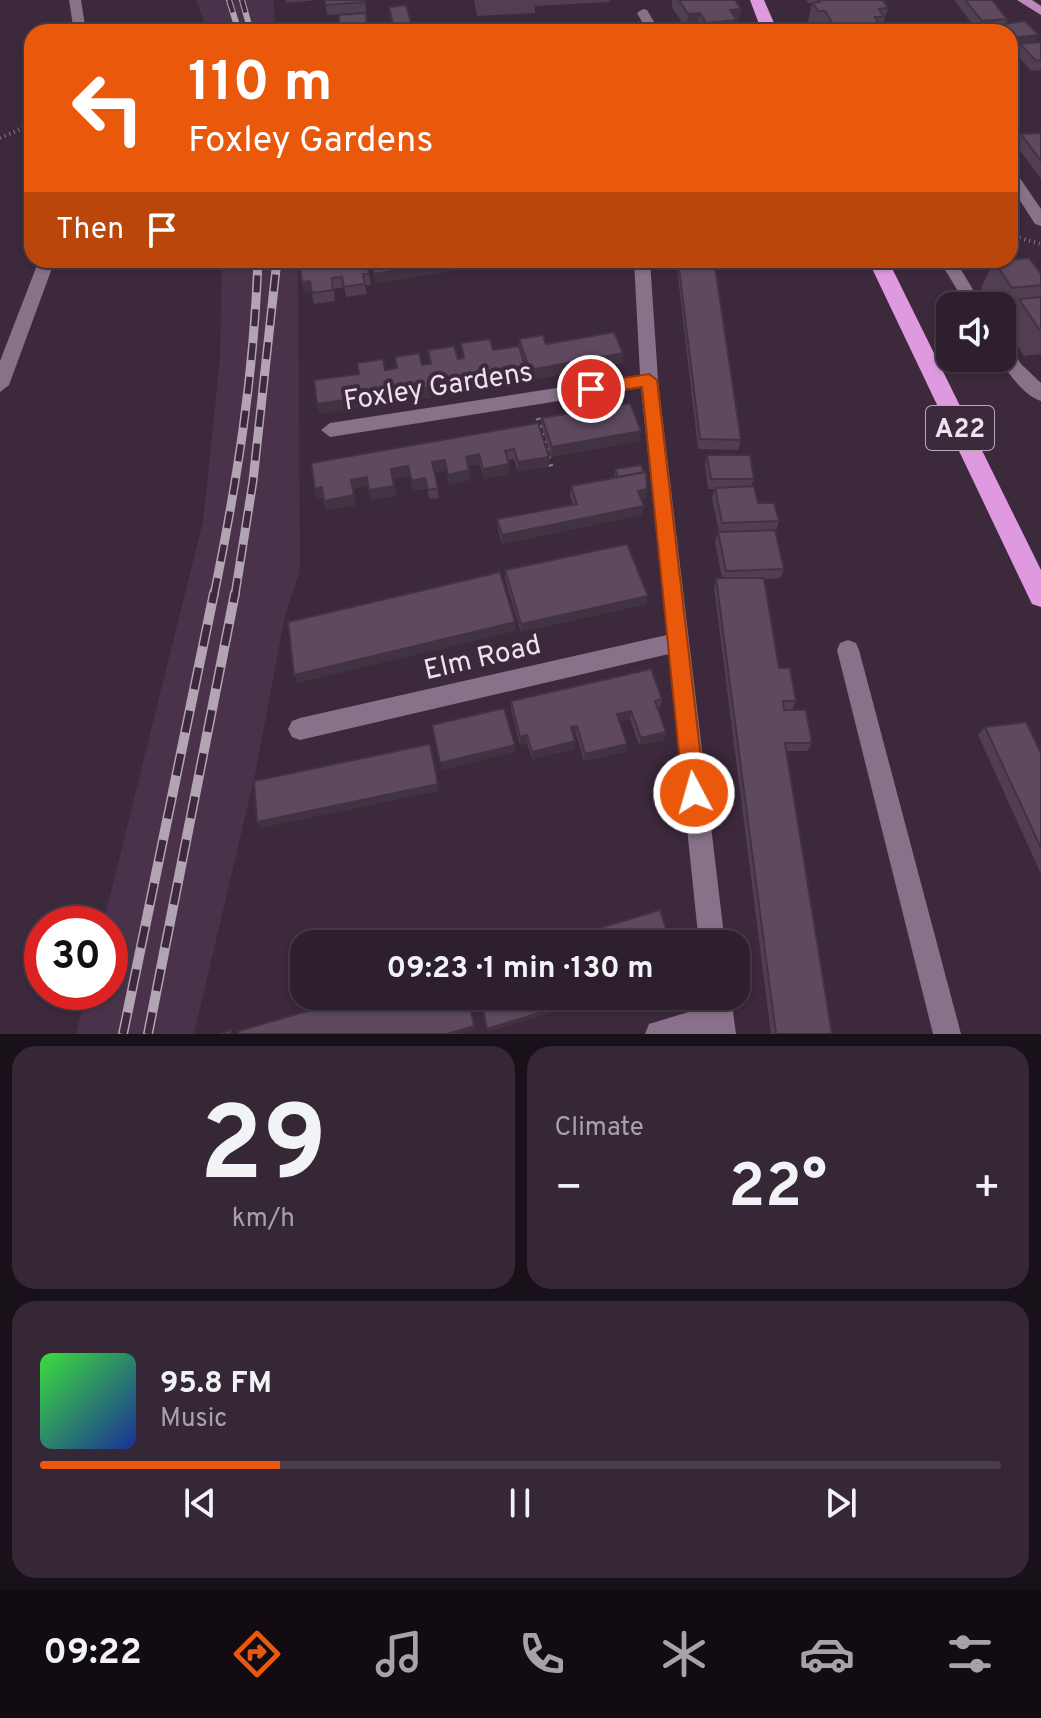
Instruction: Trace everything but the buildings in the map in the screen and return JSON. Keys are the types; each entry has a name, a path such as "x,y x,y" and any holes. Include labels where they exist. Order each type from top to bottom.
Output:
{"highway":[{"path":"757,0 767,24"},
{"name":"A22","path":"882,268 1041,596"}],"main road":[{"path":"1023,0 1041,11"}],"street":[{"path":"75,0 79,24"},
{"path":"643,13 649,24"},
{"path":"1018,186 1041,221"},
{"path":"0,385 44,268"},
{"path":"642,268 649,380 710,930"},
{"path":"952,268 966,292"},
{"path":"1016,370 1041,394"},
{"name":"Foxley Gardens","path":"330,430 649,380"},
{"name":"Elm Road","path":"300,729 677,642"},
{"path":"848,650 947,1034"},
{"path":"659,1034 720,1015"}],"path":[{"path":"0,138 24,126"},
{"path":"1018,237 1041,244"}],"shaded area":[{"path":"196,0 273,0 275,24 205,24"},
{"path":"222,268 298,268 300,571 285,615 256,770 194,1034 76,1034 82,1010 128,1010 128,906 107,906 203,521 220,360"}],"railway":[{"path":"229,0 236,24"},
{"path":"242,0 249,24"},
{"path":"214,595 243,428 253,345 258,268"},
{"path":"235,595 253,481 276,268"},
{"path":"123,1034 214,593"},
{"path":"148,1034 235,593"}],"route":[{"path":"591,389 649,380 694,793"}]}
